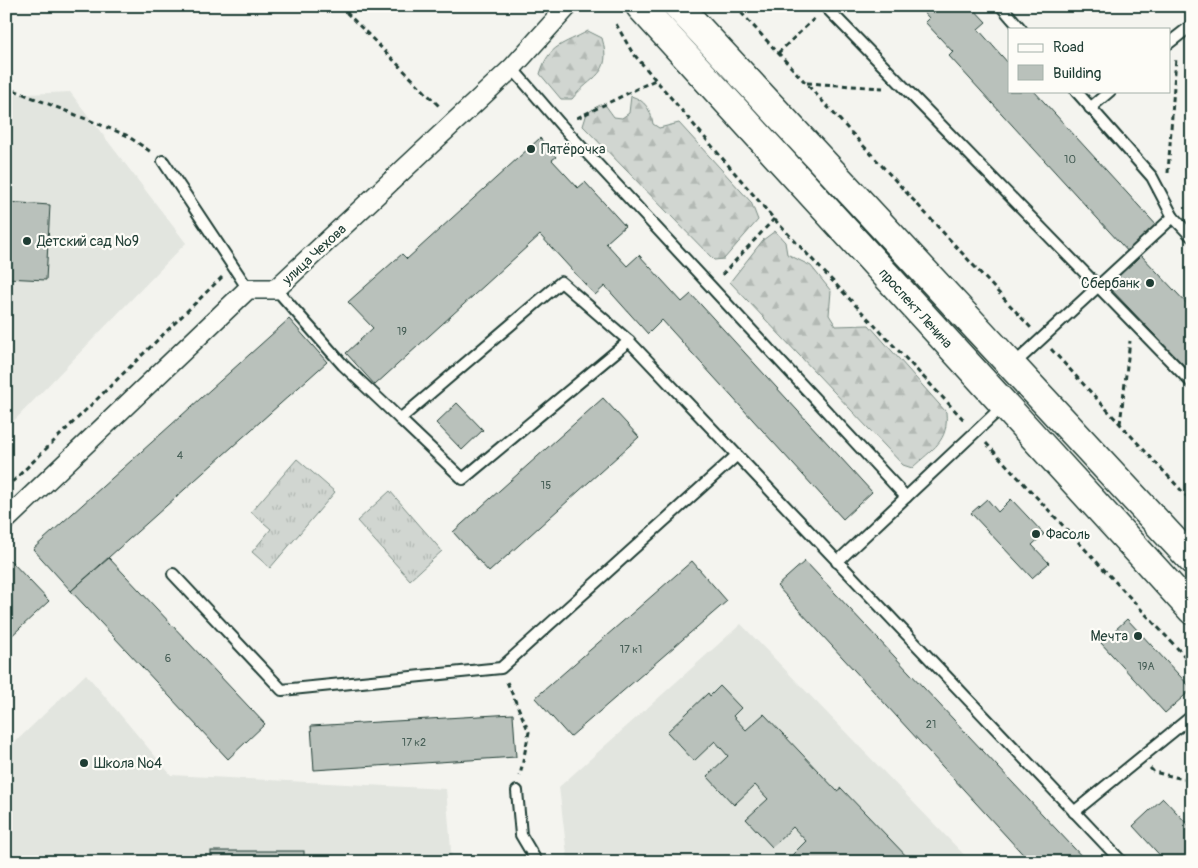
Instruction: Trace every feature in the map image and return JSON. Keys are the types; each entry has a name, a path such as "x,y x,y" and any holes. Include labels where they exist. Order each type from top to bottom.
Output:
{"main road":[{"name":"проспект Ленина","path":"640,6 1192,610"},
{"path":"678,6 1192,560"}],"street":[{"name":"улица Чехова","path":"248,289 276,289 512,68 568,6"},
{"path":"6,520 248,289"}],"lane":[{"path":"1001,6 1020,28"},
{"path":"826,7 1192,383"},
{"path":"1173,40 1192,25"},
{"path":"512,68 561,125 906,497"},
{"path":"1077,92 1152,176 1173,217 1192,237"},
{"path":"1090,108 1109,92"},
{"path":"164,161 248,289"},
{"path":"1012,366 1173,217"},
{"path":"400,418 561,282 629,341 1122,862"},
{"path":"276,289 343,365 463,479 629,341"},
{"path":"837,562 1004,405"},
{"path":"173,574 282,690 501,668 736,456"},
{"path":"1074,812 1192,716"},
{"path":"517,791 521,835 537,862"}],"path":[{"path":"340,6 439,106"},
{"path":"735,6 1033,330"},
{"path":"778,54 826,7"},
{"path":"616,24 632,52 774,219 1192,664"},
{"path":"1166,203 1173,40"},
{"path":"561,125 655,80"},
{"path":"806,83 907,90"},
{"path":"6,87 126,135 164,161"},
{"path":"711,287 774,219"},
{"path":"6,488 233,266"},
{"path":"1120,424 1132,320"},
{"path":"1049,347 1192,502"},
{"path":"501,668 529,732 517,791"},
{"path":"1140,758 1154,772 1192,781"}],"shaded area":[{"path":"70,92 186,243 6,429 6,95"},
{"path":"741,624 971,862 572,862 567,855 559,787"},
{"name":"Школа №4","path":"86,674 171,775 446,789 452,862 6,862 6,751"}],"green space":[{"path":"588,31 602,38 605,60 602,68 572,99 561,99 540,74 548,57 558,46"},
{"path":"631,96 644,103 651,114 653,124 659,128 679,123 751,202 758,220 724,259 714,260 583,126 587,113 600,105 606,106 614,117 622,118 629,113"},
{"path":"775,231 785,242 787,254 811,266 831,291 829,315 836,326 869,325 946,412 945,431 942,438 912,468 903,465 730,282 763,240"},
{"path":"297,459 335,492 270,568 252,552 271,529 251,512"},
{"path":"390,491 442,551 410,580 357,521"}],"building":[{"path":"918,6 971,6 986,22 978,29 1008,63 1008,92 1035,92 1159,228 1130,254 949,56 953,52 925,22 929,18"},
{"path":"540,138 556,157 552,160 578,188 585,182 625,226 606,243 627,266 639,255 682,302 691,294 872,492 843,519 662,320 648,334 605,286 595,295 540,235 375,385 346,353 373,328 348,302 402,254 407,259"},
{"name":"Детский сад №9","path":"6,202 50,205 46,280 6,278"},
{"path":"1140,254 1192,309 1192,374 1107,285"},
{"path":"289,319 327,362 71,591 33,549"},
{"path":"603,398 639,437 489,572 453,532"},
{"path":"457,403 483,430 462,450 436,423"},
{"path":"987,499 998,512 1011,499 1044,534 1032,545 1049,563 1032,578 971,513"},
{"path":"109,558 265,724 228,759 71,591"},
{"path":"10,560 49,601 6,641 6,563"},
{"path":"692,561 727,601 570,737 535,698"},
{"path":"805,561 1087,862 1030,862 777,586"},
{"path":"1127,619 1192,689 1165,713 1101,643"},
{"path":"720,686 741,708 733,716 746,730 764,714 837,791 841,788 912,862 785,862 806,841 793,827 772,847 746,819 768,799 755,785 734,805 707,776 728,756 715,741 694,761 667,732 708,693 710,696"},
{"path":"513,714 516,757 314,770 311,726"},
{"path":"1163,798 1192,829 1192,862 1166,862 1133,826"},
{"path":"211,851 304,851 304,862 211,862"}],"place":[{"name":"Пятёрочка","path":"531,149"},
{"name":"Детский сад №9","path":"27,241"},
{"name":"Сбербанк","path":"1150,283"},
{"name":"Фасоль","path":"1036,534"},
{"name":"Мечта","path":"1138,636"},
{"name":"Школа №4","path":"84,763"}]}
